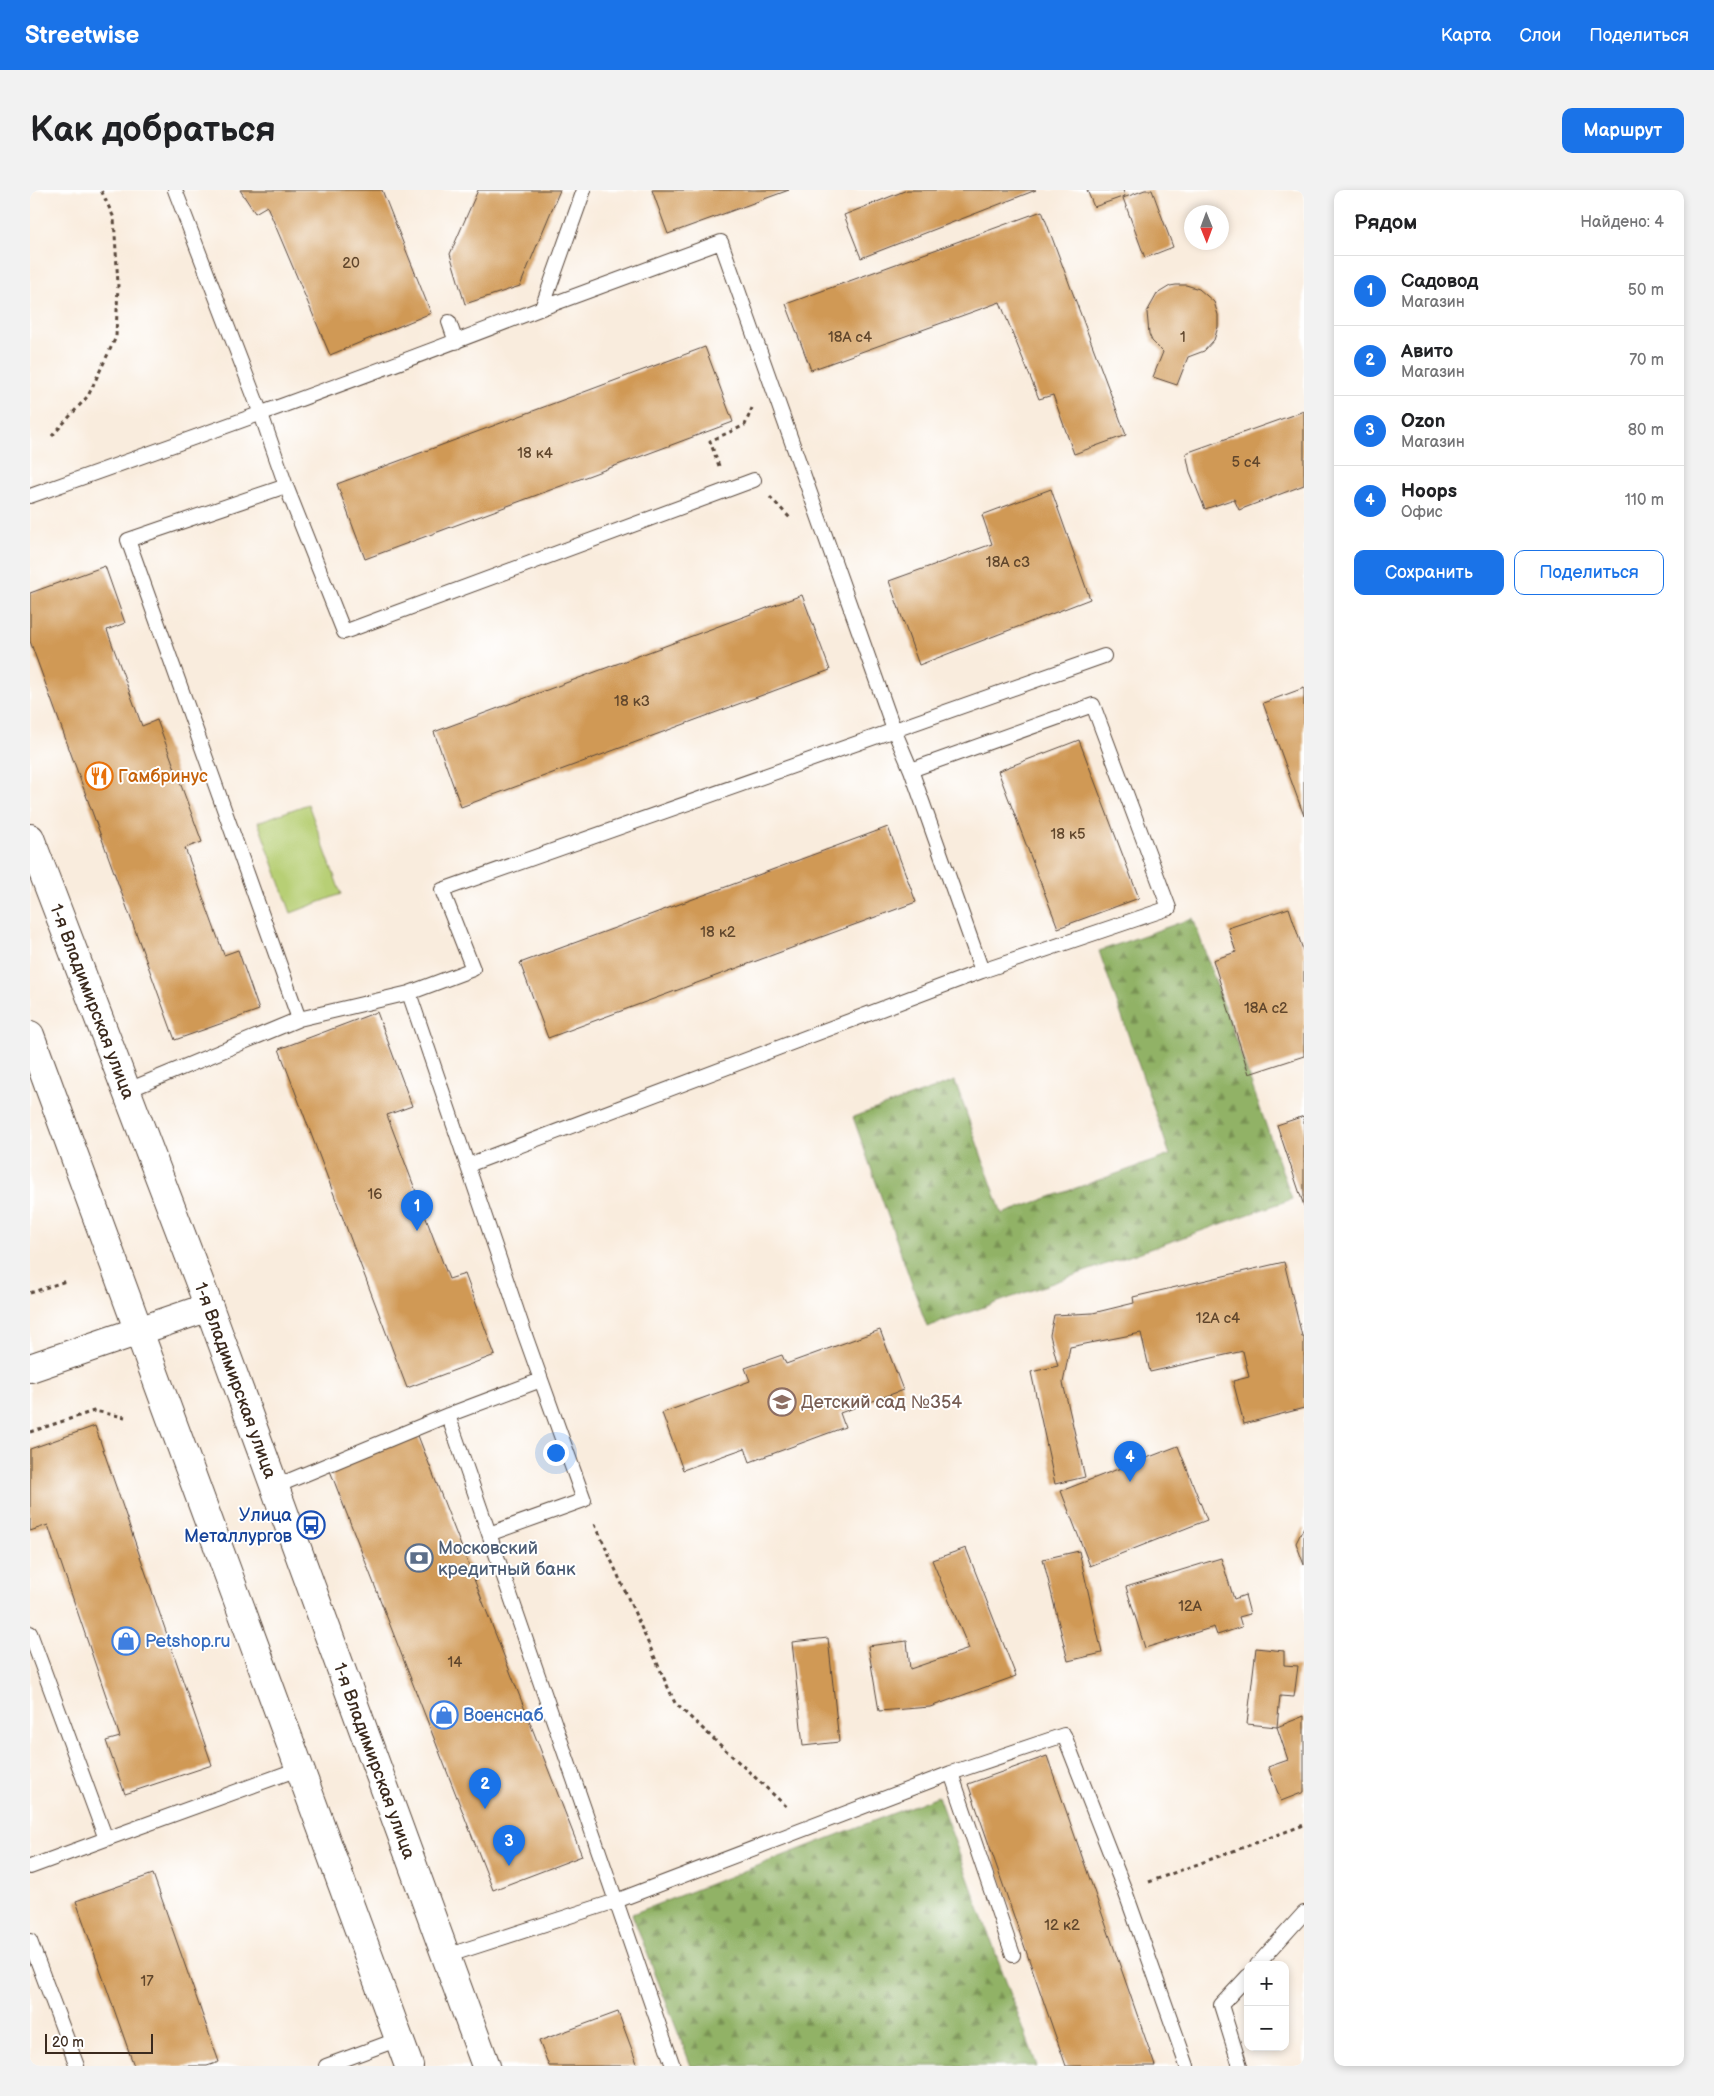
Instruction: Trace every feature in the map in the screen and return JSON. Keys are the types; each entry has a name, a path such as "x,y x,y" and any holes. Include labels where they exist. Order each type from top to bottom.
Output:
{"main road":[{"name":"1-я Владимирская улица","path":"30,838 209,1307 486,2066"},
{"path":"30,1035 409,2066"},
{"path":"30,1368 209,1307"}],"lane":[{"path":"175,190 261,414 286,486 344,632 754,480"},
{"path":"542,308 584,190"},
{"path":"30,496 261,414 721,242 894,730 911,770 982,971"},
{"path":"448,322 456,342"},
{"path":"286,486 128,540 299,1019"},
{"path":"126,1091 299,1019 409,993 473,969 442,890 1104,656"},
{"path":"468,1165 982,971 1169,908 1093,705 911,770"},
{"path":"409,993 584,1500 489,1534"},
{"path":"274,1487 448,1415 541,1380"},
{"path":"448,1415 674,2066"},
{"path":"30,1633 106,1839"},
{"path":"446,1956 616,1901 950,1773 1064,1735 1125,1891 1187,2066"},
{"path":"30,1867 301,1768"},
{"path":"950,1773 1014,1956"},
{"path":"1261,1961 1304,1912"},
{"path":"30,1941 76,2066"},
{"path":"1240,2066 1221,2005 1244,1980"},
{"path":"326,2066 399,2039"}],"path":[{"path":"52,436 88,396 116,337 118,284 114,218 101,190"},
{"path":"727,490 710,441 745,425 768,374"},
{"path":"30,1293 66,1281"},
{"path":"30,1432 94,1411 125,1417"},
{"path":"584,1500 675,1703 809,1827"},
{"path":"1125,1891 1304,1825"}],"green space":[{"path":"308,804 341,894 291,913 258,822"},
{"path":"1193,918 1292,1199 927,1327 853,1117 955,1081 1002,1214 1170,1155 1099,951"},
{"path":"938,1796 1037,2066 691,2066 632,1914"}],"building":[{"path":"240,190 382,190 431,313 330,355 267,206 255,213"},
{"path":"478,190 560,190 520,286 465,304 450,254"},
{"path":"652,190 789,190 668,234"},
{"path":"907,190 1036,190 861,258 844,215"},
{"path":"1087,190 1123,190 1125,196 1094,207"},
{"path":"1145,190 1152,190 1173,247 1145,258 1123,198"},
{"path":"1042,211 1126,435 1074,454 1053,395 1039,399 1000,302 811,370 786,304"},
{"path":"1186,285 1199,289 1214,302 1218,315 1218,327 1214,340 1204,351 1188,357 1177,385 1153,377 1163,352 1152,341 1149,334 1147,312 1157,294 1170,286"},
{"path":"705,347 733,422 365,559 337,484"},
{"path":"1304,411 1304,485 1239,510 1234,499 1205,509 1190,472 1186,453"},
{"path":"1051,489 1090,599 919,665 889,581 992,544 982,515"},
{"path":"105,566 125,623 107,630 142,726 157,720 202,842 185,848 224,955 238,950 259,1010 175,1040 30,641 30,593"},
{"path":"802,595 830,670 461,807 434,732"},
{"path":"1304,688 1304,816 1263,703"},
{"path":"1079,740 1139,898 1058,928 998,771"},
{"path":"888,827 916,902 548,1038 520,963"},
{"path":"1289,908 1304,953 1304,1056 1249,1074 1213,960 1236,952 1228,928"},
{"path":"377,1012 412,1106 387,1115 449,1279 465,1274 495,1355 407,1388 279,1049"},
{"path":"1304,1116 1304,1206 1277,1125"},
{"path":"1284,1262 1302,1336 1304,1336 1304,1408 1244,1424 1233,1381 1249,1377 1243,1351 1150,1372 1141,1333 1070,1347 1063,1383 1085,1477 1055,1484 1031,1372 1058,1366 1050,1335 1054,1315 1093,1313 1134,1303 1133,1297"},
{"name":"Детский сад №354","path":"880,1330 903,1390 840,1413 845,1427 750,1462 745,1448 683,1470 662,1413 750,1381 745,1368 782,1355 786,1364"},
{"path":"95,1426 212,1765 125,1794 106,1741 120,1737 48,1525 30,1531 30,1449"},
{"path":"417,1433 582,1856 493,1890 329,1468"},
{"path":"1178,1446 1207,1520 1090,1566 1061,1491"},
{"path":"1304,1527 1304,1565 1296,1543"},
{"path":"966,1548 1016,1676 930,1707 879,1711 868,1646 907,1641 910,1669 969,1649 932,1560"},
{"path":"1079,1551 1102,1653 1068,1661 1043,1559"},
{"path":"1221,1558 1234,1599 1245,1595 1250,1614 1239,1617 1242,1627 1217,1635 1214,1627 1145,1648 1126,1587"},
{"path":"828,1638 839,1742 803,1746 792,1642"},
{"path":"1256,1648 1284,1651 1284,1665 1298,1666 1294,1697 1280,1696 1277,1727 1247,1724"},
{"path":"1304,1716 1304,1792 1281,1801 1268,1767 1288,1760 1277,1727"},
{"path":"1047,1756 1155,2066 1066,2066 968,1784"},
{"path":"153,1874 219,2062 207,2066 134,2066 76,1901"},
{"path":"618,2012 638,2066 549,2066 539,2041"}],"place":[{"name":"Гамбринус","path":"99,776"},
{"name":"Садовод","path":"417,1231"},
{"name":"Детский сад №354","path":"782,1402"},
{"name":"Hoops","path":"1130,1482"},
{"name":"Улица Металлургов","path":"311,1525"},
{"name":"Московский кредитный банк","path":"419,1558"},
{"name":"Petshop.ru","path":"126,1641"},
{"name":"Военснаб","path":"444,1715"},
{"name":"Авито","path":"485,1809"},
{"name":"Ozon","path":"509,1866"}]}
